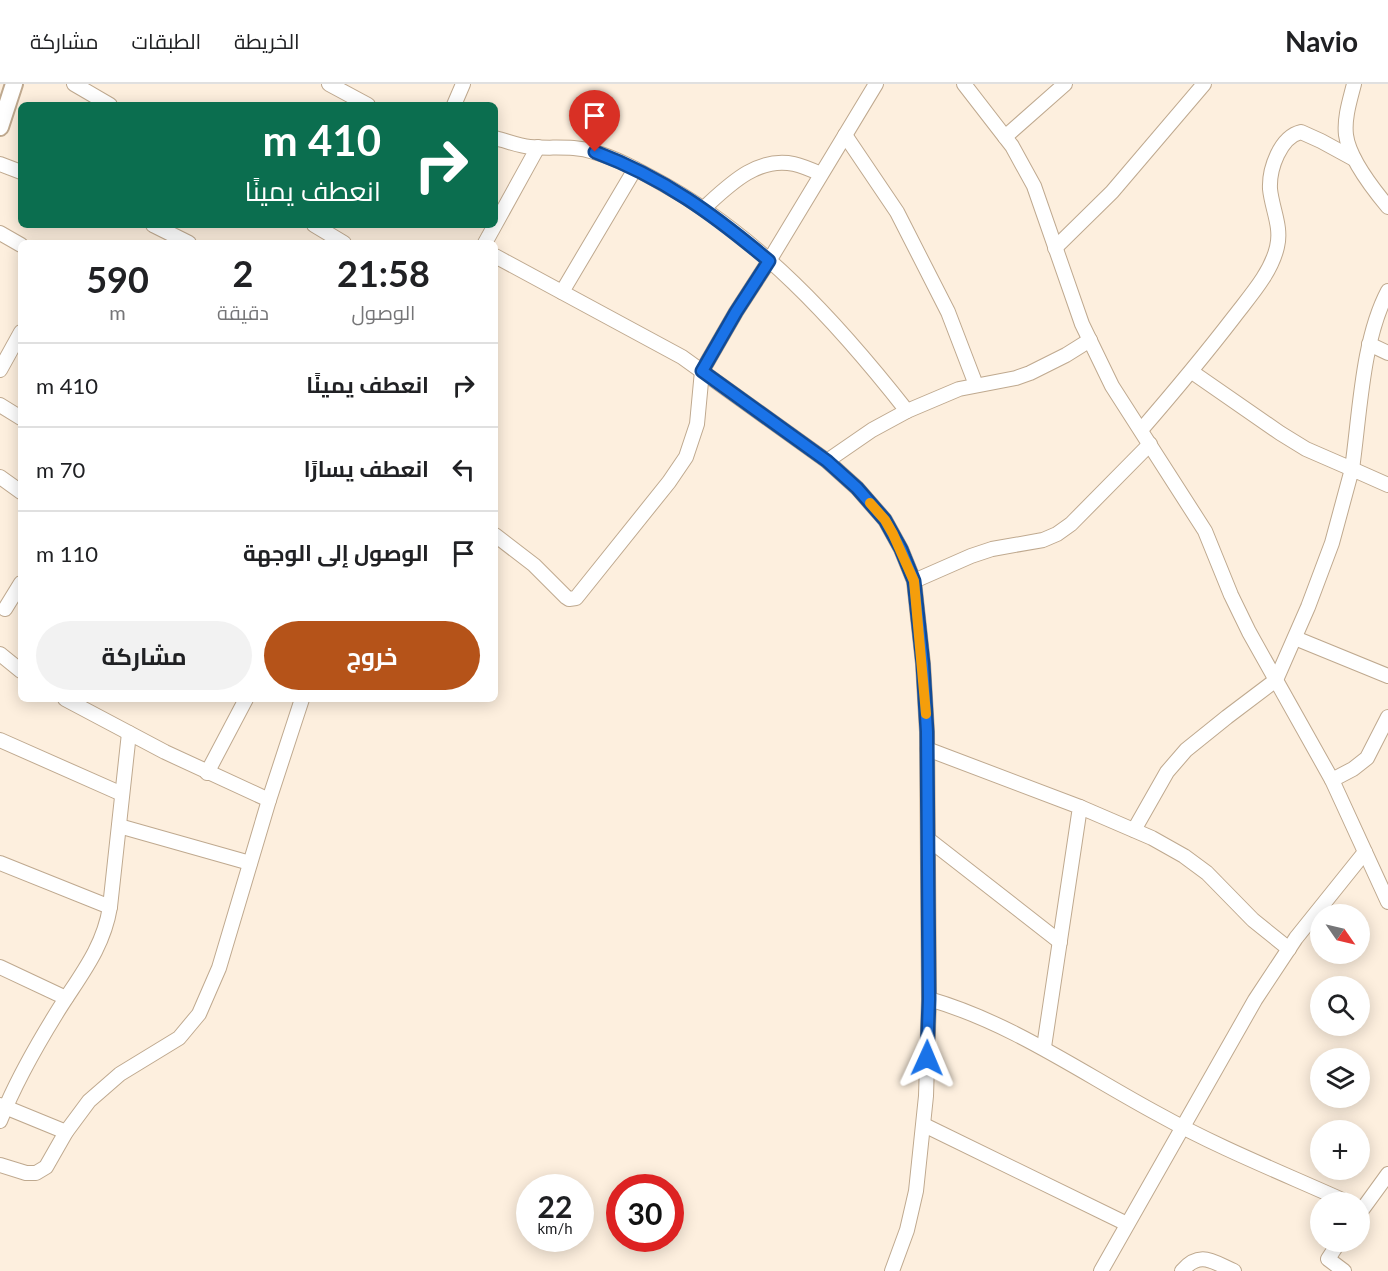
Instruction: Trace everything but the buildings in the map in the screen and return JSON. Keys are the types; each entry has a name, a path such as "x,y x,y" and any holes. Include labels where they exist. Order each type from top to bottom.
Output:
{"street":[{"path":"0,127 14,84"},
{"path":"74,84 101,102"},
{"path":"329,84 347,88 364,102"},
{"path":"455,102 463,84"},
{"path":"498,537 534,565 566,597 576,598 669,482 686,457 697,424 702,371 876,84"},
{"path":"964,84 1005,136 1034,186 1078,314 1112,386 1204,531 1231,596 1332,780 1388,902"},
{"path":"1005,136 1065,84"},
{"path":"1055,248 1112,192 1204,84"},
{"path":"1354,84 1348,107 1346,135 1354,159 1388,207"},
{"path":"1141,430 1192,372 1248,299 1274,259 1279,235 1270,188 1272,173 1281,147 1290,137 1301,132 1354,159"},
{"path":"845,135 897,212 948,312 976,385"},
{"path":"498,139 527,147 573,147 595,152 635,169 704,208 769,261 812,300 845,335 907,411"},
{"path":"498,219 538,147"},
{"path":"704,208 732,183 750,171 769,164 781,162 796,164 821,174"},
{"path":"0,164 18,171"},
{"path":"562,292 635,169"},
{"path":"159,228 183,240"},
{"path":"319,228 339,240"},
{"path":"0,233 18,243"},
{"path":"498,258 682,357 827,461 857,488 885,520 901,549 914,581 923,664 927,749 929,999 924,1125 916,1191 910,1221 892,1271"},
{"path":"1134,830 1167,772 1186,750 1276,680 1332,543 1352,469 1369,344 1381,305 1388,291"},
{"path":"0,370 18,337"},
{"path":"827,461 872,430 907,411 960,389 1030,372 1066,355 1090,340"},
{"path":"1369,344 1388,353"},
{"path":"1192,372 1306,449 1388,485"},
{"path":"0,405 18,416"},
{"path":"914,581 971,556 1011,545 1043,540 1057,534 1071,524 1150,444"},
{"path":"0,477 18,490"},
{"path":"2,610 18,587"},
{"path":"1294,638 1388,676"},
{"path":"0,654 18,669"},
{"path":"71,702 207,773 269,800"},
{"path":"207,773 244,702"},
{"path":"0,1165 26,1173 36,1173 46,1167 66,1132 89,1101 106,1084 179,1038 195,1020 216,977 301,702"},
{"path":"1332,780 1353,770 1367,758 1388,717"},
{"path":"66,1132 2,1111 27,1064 98,948 107,926 129,733"},
{"path":"0,740 122,794"},
{"path":"927,749 1080,807 1134,830 1184,856 1207,873 1253,920 1289,950"},
{"path":"1044,1047 1080,807"},
{"path":"118,826 250,863"},
{"path":"928,839 1060,942"},
{"path":"1101,1271 1255,1000 1340,881 1365,852"},
{"path":"0,863 110,907"},
{"path":"0,967 66,998"},
{"path":"929,999 960,1008 1044,1047 1182,1127 1325,1192"},
{"path":"924,1125 1127,1224"},
{"path":"1370,1197 1388,1174"},
{"path":"1332,1252 1324,1265 1344,1271"},
{"path":"1182,1271 1191,1262 1205,1258 1234,1271"}],"slow traffic":[{"path":"870,503 885,520 893,534 914,581 926,714"}],"route":[{"path":"595,152 622,162 704,208 769,261 702,371 827,461 857,488 885,520 901,549 914,581 923,664 927,732 929,999 927,1058"}]}
